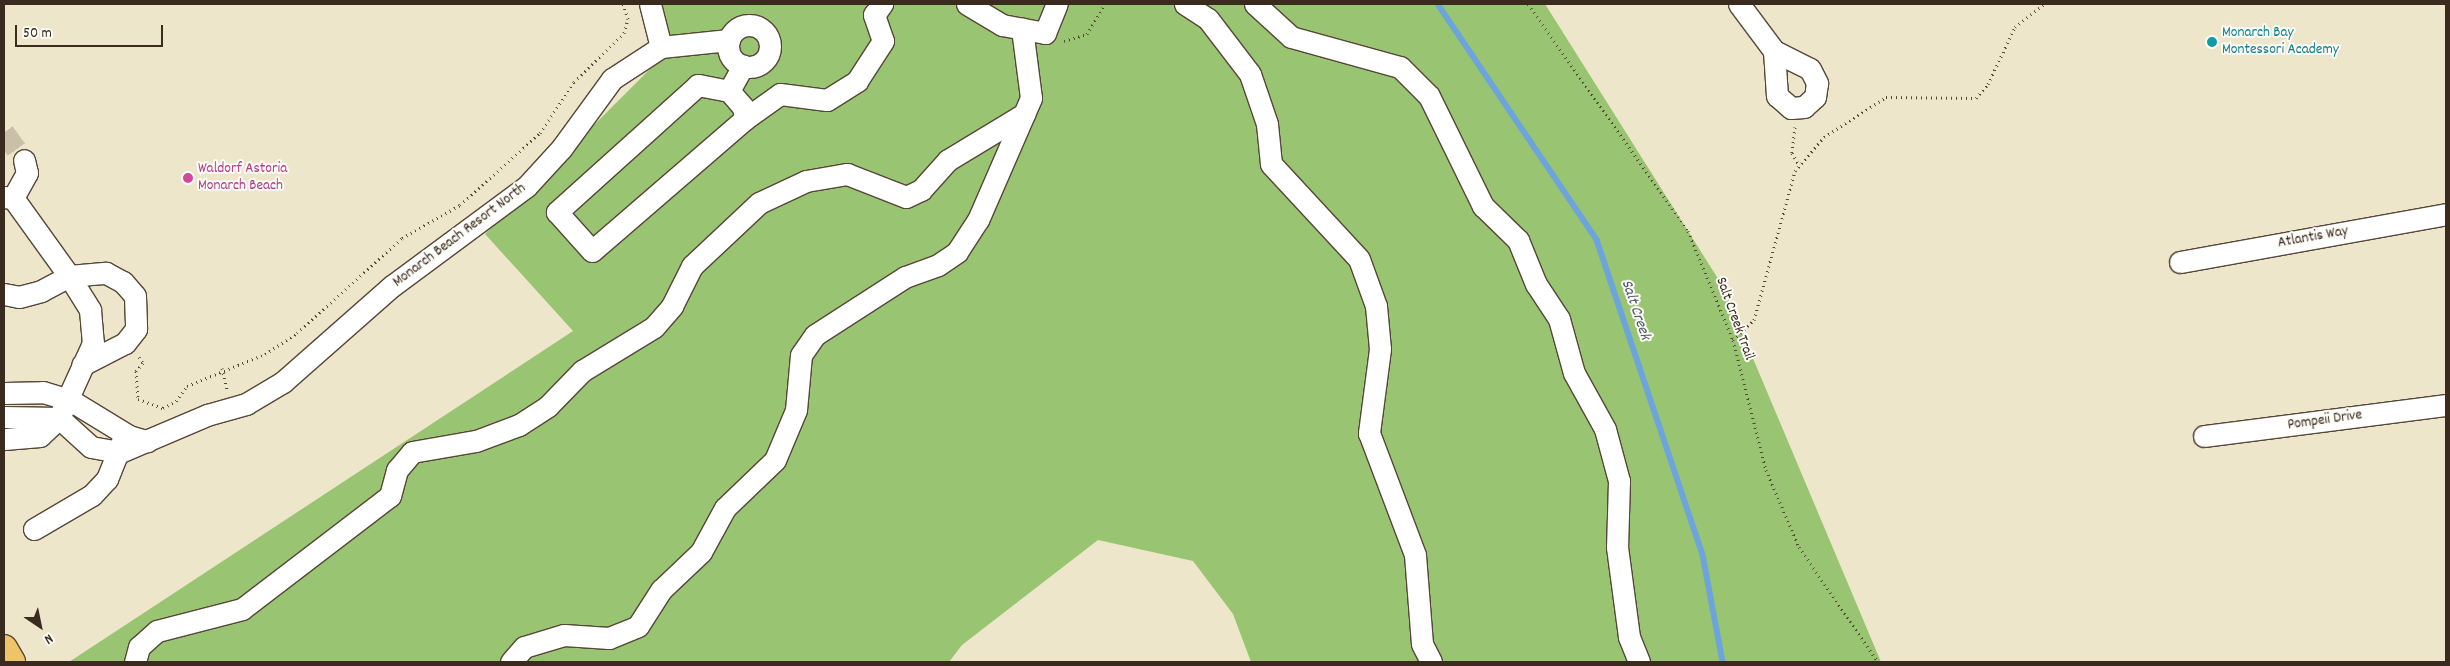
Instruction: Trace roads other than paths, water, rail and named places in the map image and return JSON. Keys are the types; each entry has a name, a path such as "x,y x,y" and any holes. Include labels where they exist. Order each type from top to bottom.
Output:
{"main road":[{"path":"4,648 12,662"}],"street":[{"path":"650,4 661,47"},
{"path":"745,119 743,107 729,90 698,85 557,212 592,251 745,119 780,94 828,100 846,91 883,42 874,15 882,4"},
{"path":"967,4 1002,25 1046,33 1057,4"},
{"path":"1185,4 1208,19 1250,74 1267,124 1271,164 1359,258 1376,306 1380,348 1369,433 1415,555 1422,644 1431,662"},
{"path":"1255,4 1291,37 1400,67 1429,96 1483,206 1518,240 1536,284 1559,319 1574,373 1605,429 1619,481 1617,547 1629,637 1639,662"},
{"path":"1739,4 1774,51 1799,61 1818,83 1815,97 1799,107 1791,108 1777,96 1774,51"},
{"path":"729,90 743,66 766,60 768,37 748,26 729,40 731,56 743,66"},
{"path":"511,662 524,647 564,635 609,638 638,626 661,590 701,552 725,508 775,460 796,410 801,355 815,335 905,277 938,265 957,252 978,220 1031,98 1022,28"},
{"name":"Monarch Beach Resort North","path":"59,418 91,447 147,441 246,404 283,382 392,286 526,187 561,149 612,79 661,47 729,40"},
{"path":"135,662 140,647 157,631 242,610 390,496 397,470 412,452 476,441 519,425 548,406 582,371 654,327 672,306 692,266 759,203 806,181 847,174 906,196 921,190 948,160 1024,114"},
{"path":"4,439 40,436 59,418 70,400 82,365 93,343 90,310 70,276 8,197 27,173 24,160"},
{"name":"Atlantis Way","path":"2180,262 2446,214"},
{"path":"4,294 19,297 34,293 70,276 106,273 123,282 135,296 136,330 115,349 82,365"},
{"name":"Monarch Beach Resort North","path":"4,393 43,392 70,400 122,443"},
{"name":"Pompeii Drive","path":"2204,436 2446,405"},
{"path":"4,417 59,418"},
{"path":"34,529 92,495 107,479 122,443"}],"waterway":[{"name":"Salt Creek","path":"1438,4 1597,240 1703,555 1723,662"}],"tunnel":[{"path":"4,132 24,160"}],"place":[{"name":"Monarch Bay Montessori Academy","path":"2212,42"},
{"name":"Waldorf Astoria Monarch Beach","path":"188,178"}]}
